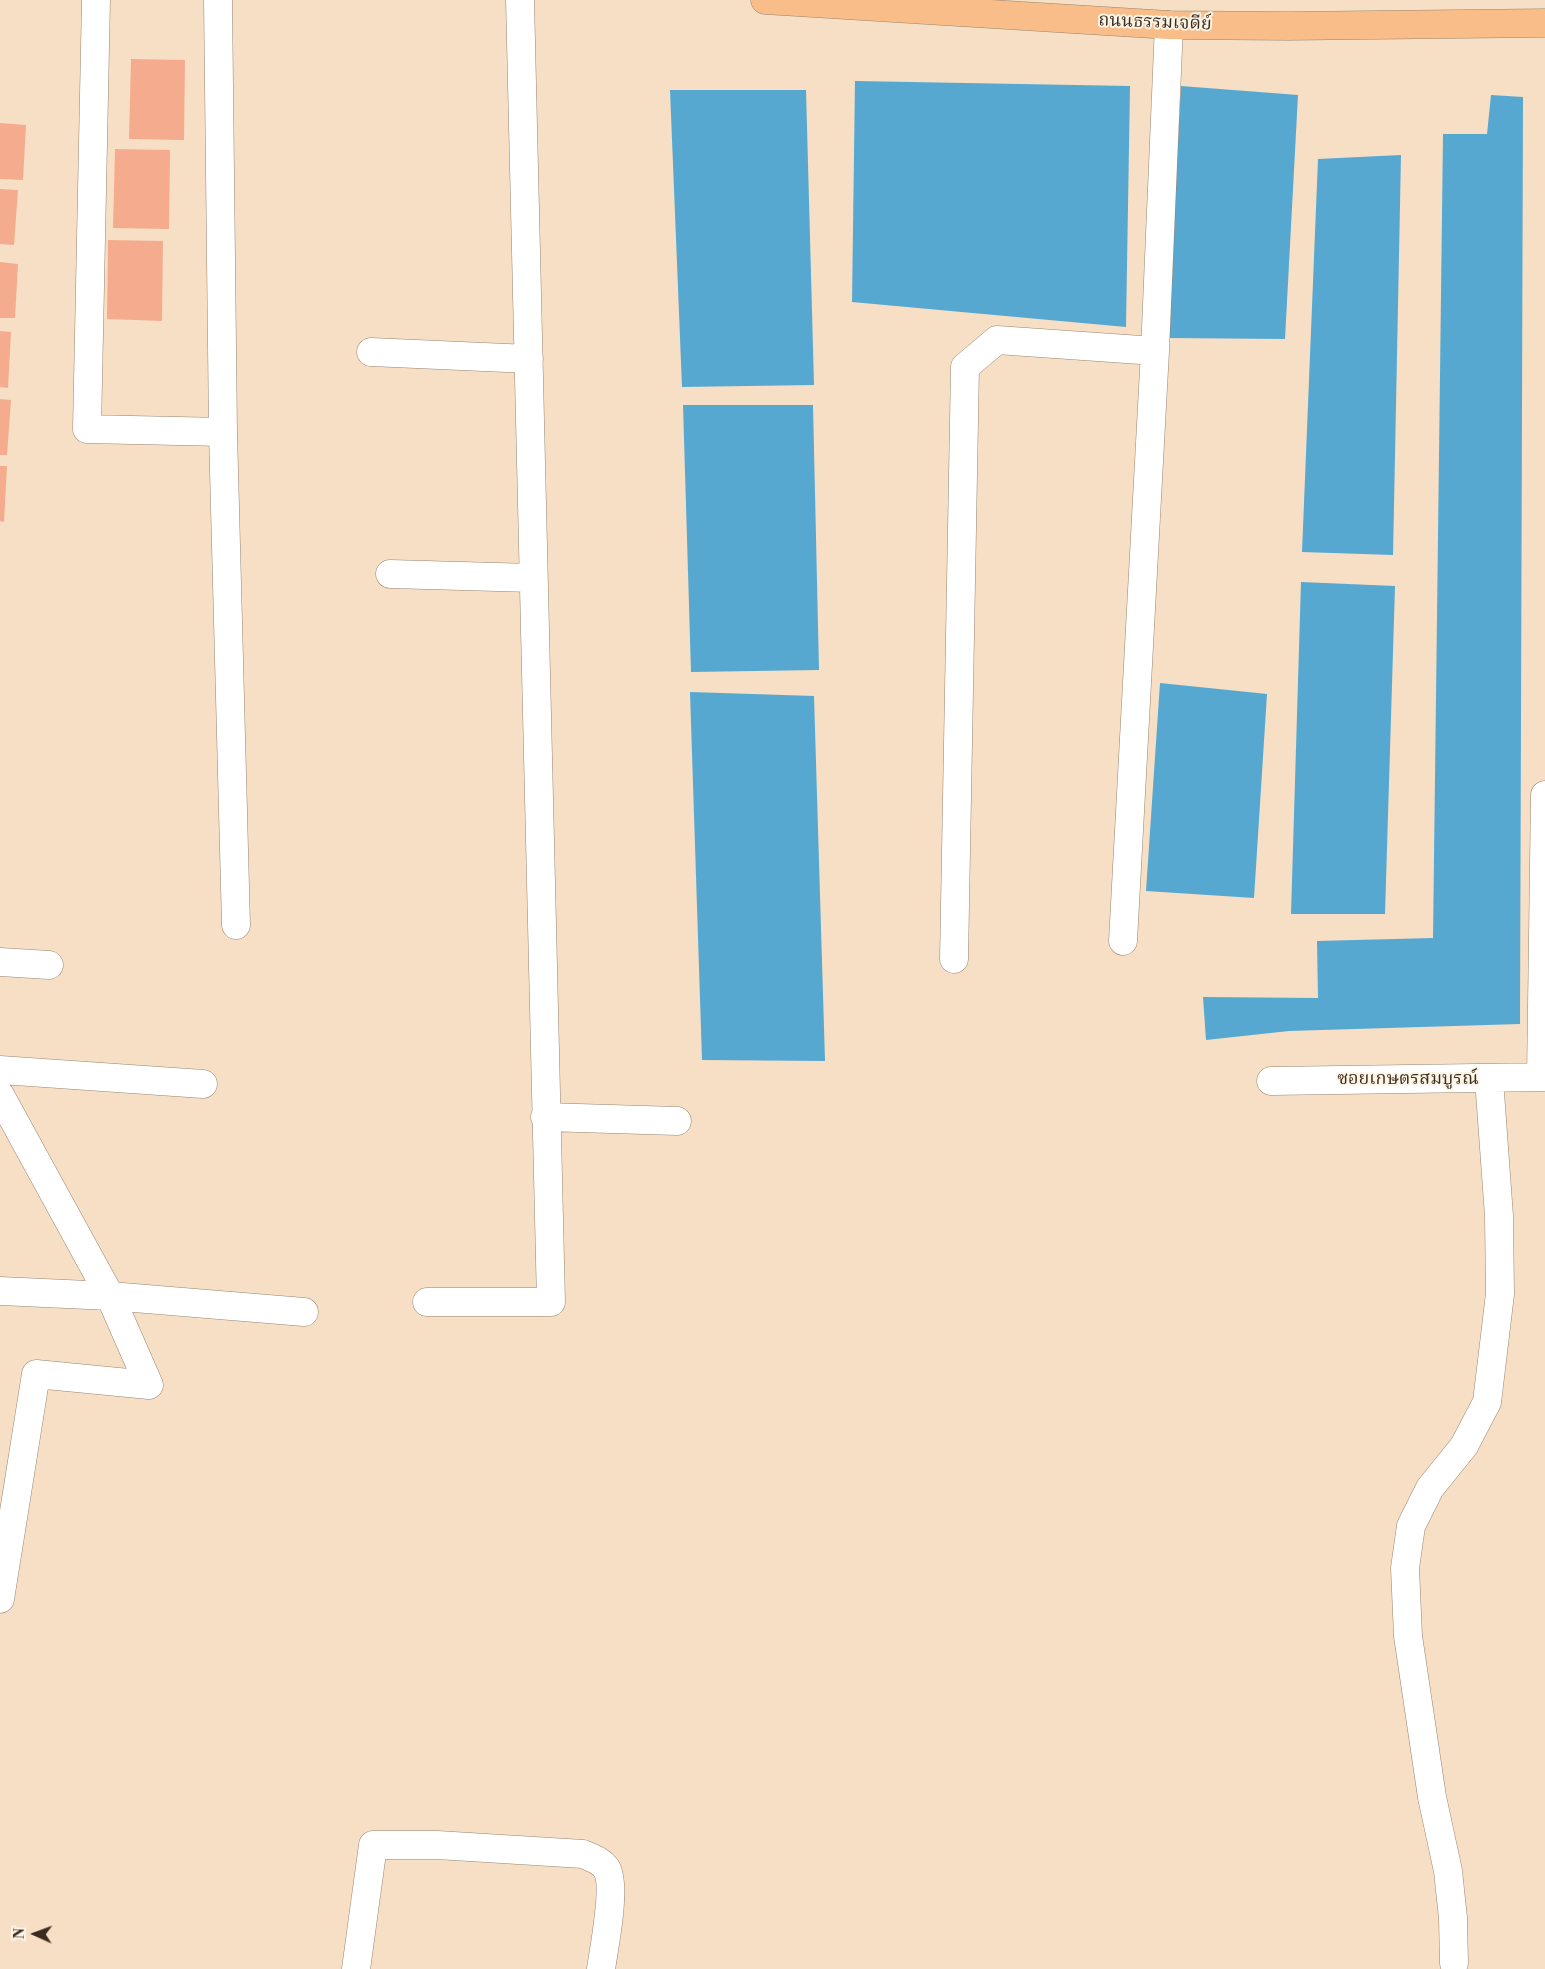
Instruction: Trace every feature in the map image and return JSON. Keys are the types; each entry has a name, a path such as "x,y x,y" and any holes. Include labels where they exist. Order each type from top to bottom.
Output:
{"main road":[{"name":"ถนนธรรมเจดีย์","path":"765,0 1169,25 1288,26 1545,23"}],"street":[{"path":"96,0 87,429 223,432"},
{"path":"218,0 223,432 236,925"},
{"path":"427,1302 550,1302 520,0"},
{"path":"1123,941 1155,351 1169,25"},
{"path":"954,960 965,367 997,340 1155,351"},
{"path":"371,352 528,359"},
{"path":"390,574 533,578"},
{"path":"1543,1077 1545,795"},
{"path":"0,962 49,964"},
{"path":"0,1070 204,1084"},
{"name":"ซอยเกษตรสมบูรณ์","path":"1271,1081 1543,1077"},
{"path":"1454,1963 1453,1918 1448,1872 1432,1797 1408,1636 1405,1568 1412,1526 1430,1488 1464,1446 1487,1402 1500,1294 1499,1216 1489,1079"},
{"path":"0,1094 110,1296 149,1385 36,1374 0,1598"},
{"path":"545,1117 677,1121"},
{"path":"0,1291 110,1296 304,1312"},
{"path":"356,1969 373,1845 437,1845 533,1850 583,1854 597,1860 607,1870 611,1900 601,1969"}],"water":[{"path":"855,81 1130,86 1126,327 852,302"},
{"path":"1181,86 1298,95 1285,339 1167,338"},
{"path":"670,90 806,90 814,385 682,387"},
{"path":"1491,95 1523,97 1520,1024 1289,1031 1206,1040 1203,997 1318,998 1317,941 1433,938 1443,134 1487,134"},
{"path":"1401,155 1393,555 1302,552 1318,159"},
{"path":"683,405 813,405 819,670 691,672"},
{"path":"1301,582 1395,586 1385,914 1291,914"},
{"path":"1160,683 1267,694 1254,898 1146,891"},
{"path":"690,692 814,696 825,1061 702,1060"}],"building":[{"path":"131,59 185,60 184,140 129,139"},
{"path":"0,123 26,125 23,180 0,179"},
{"path":"115,149 170,150 169,229 113,228"},
{"path":"0,189 18,190 14,245 0,244"},
{"path":"108,240 163,241 162,321 107,319"},
{"path":"0,262 18,264 15,318 0,318"},
{"path":"0,331 11,332 8,388 0,387"},
{"path":"0,399 11,400 7,455 0,455"},
{"path":"0,466 7,466 4,522 0,521"}]}
